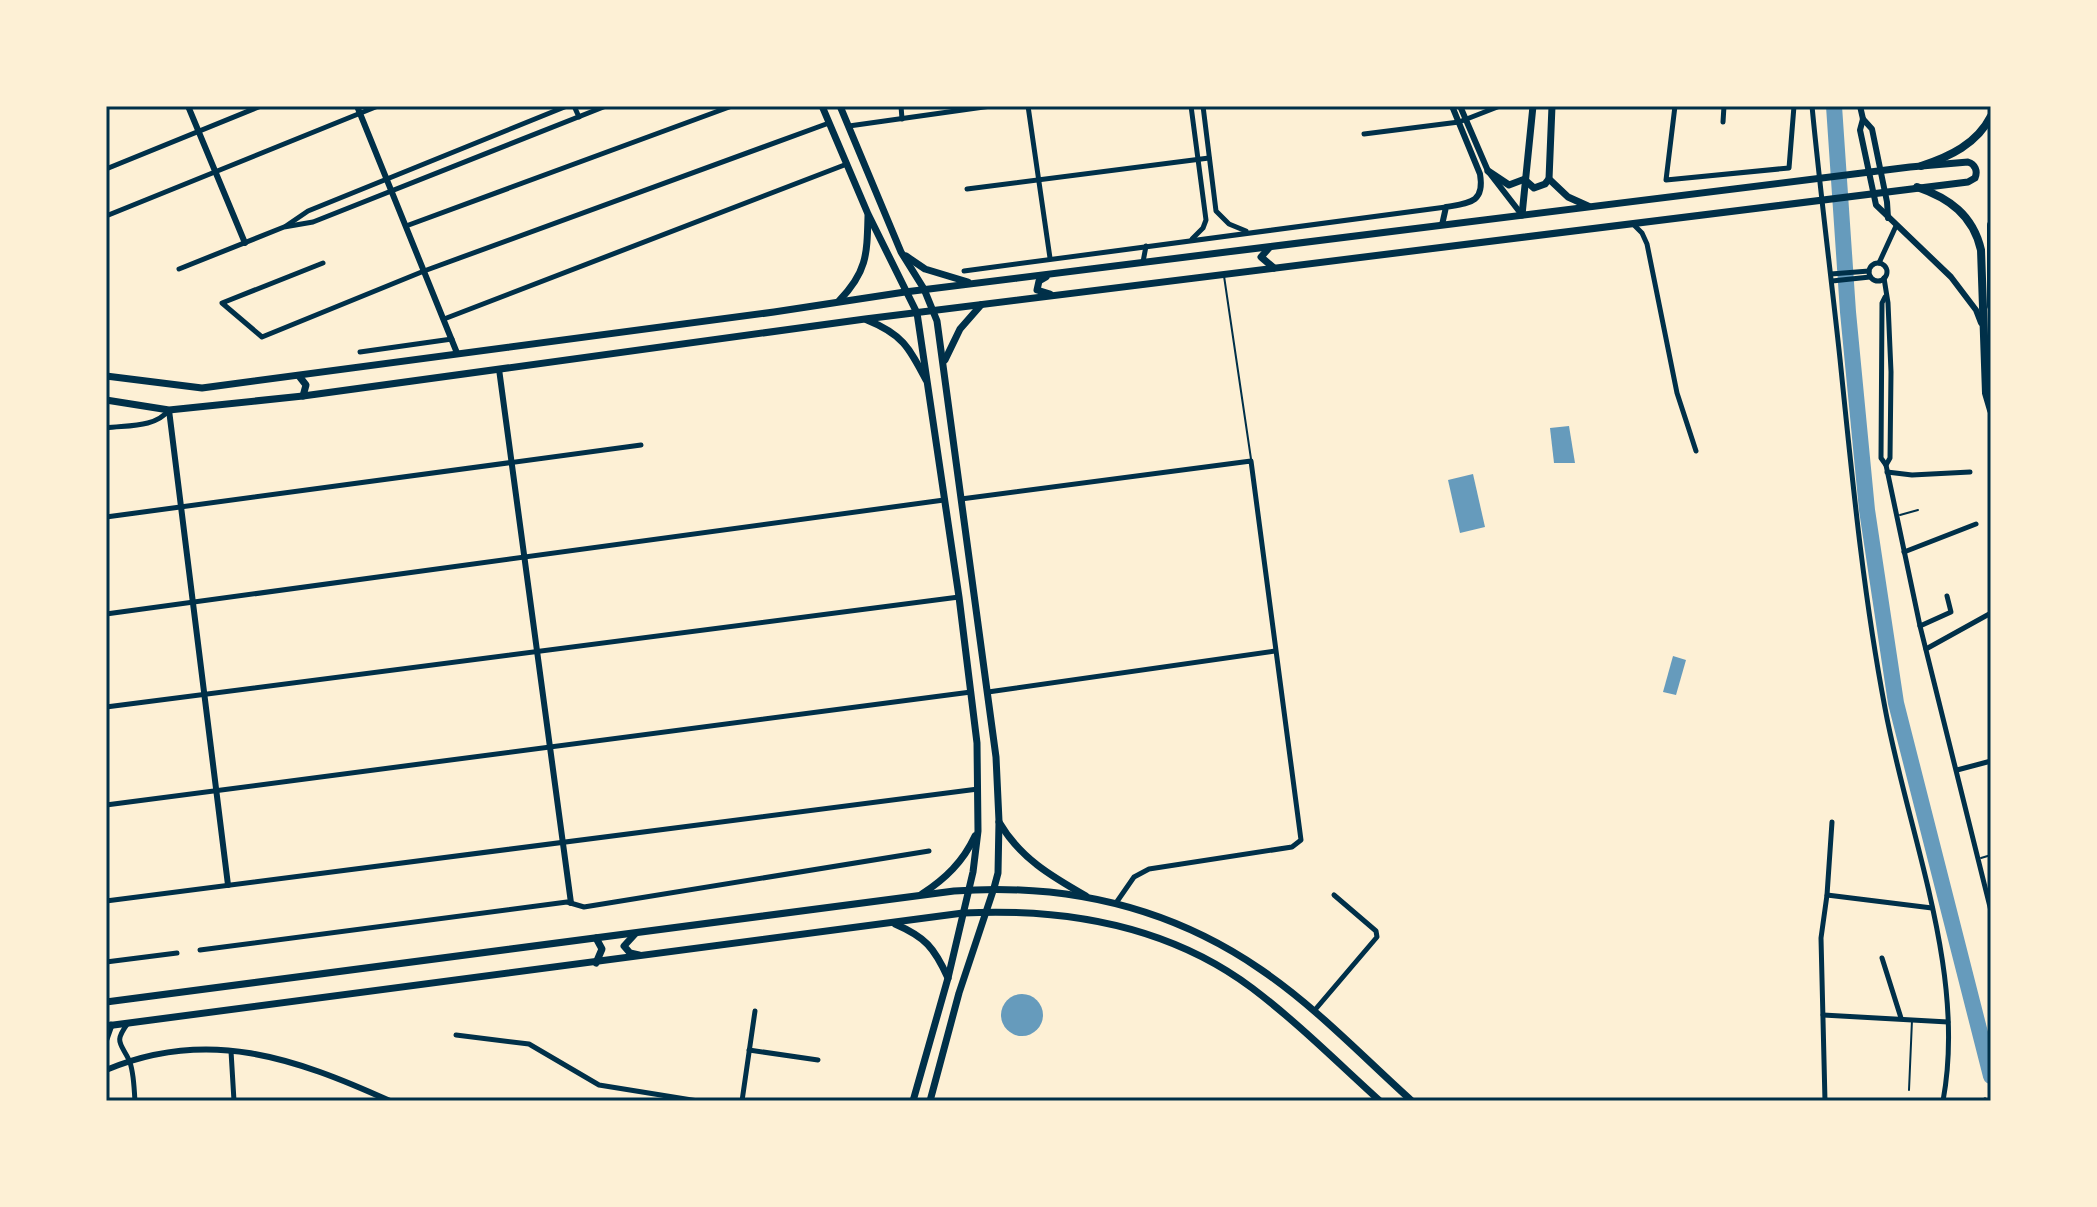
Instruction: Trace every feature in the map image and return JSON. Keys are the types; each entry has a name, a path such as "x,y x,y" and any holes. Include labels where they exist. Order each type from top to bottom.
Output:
{"highway":[{"path":"1921,166 1946,158 1970,142 1991,116"},
{"path":"1917,187 1953,204 1977,233 1981,250 1981,323 1986,393 1991,410"},
{"path":"1991,225 1991,306"}],"main road":[{"path":"822,106 868,214 917,313 951,537 977,743 978,831 969,890 913,1101"},
{"path":"840,106 901,252 934,311 944,366 998,778 998,873 959,993 930,1101"},
{"path":"1522,215 1533,106"},
{"path":"1525,179 1534,188 1549,179 1552,106"},
{"path":"106,376 202,388 924,289 1910,167 1964,162 1972,164 1976,172 1975,178 1966,182 865,319 303,396 169,410 106,400"},
{"path":"1488,171 1509,185 1525,179"},
{"path":"1549,179 1568,197 1590,207"},
{"path":"839,301 862,271 867,253 868,214"},
{"path":"1271,246 1261,257 1274,268"},
{"path":"901,252 925,269 944,277 976,283"},
{"path":"1056,274 1039,281 1037,290 1060,296"},
{"path":"944,366 953,340 981,305"},
{"path":"791,309 795,319 794,329"},
{"path":"865,319 899,336 928,384"},
{"path":"299,376 306,385 303,396"},
{"path":"951,537 966,534"},
{"path":"999,821 1011,841 1035,866 1092,899"},
{"path":"922,895 959,862 978,831"},
{"path":"106,1002 922,895 994,888 1031,890 1116,903 1165,917 1220,943 1263,970 1412,1101"},
{"path":"106,1039 108,1026 963,913 1060,915 1107,923 1158,937 1209,961 1250,988 1380,1101"},
{"path":"893,923 917,934 927,943 937,953 948,978"},
{"path":"636,933 624,946 630,953 643,957"},
{"path":"596,938 602,949 596,963"}],"street":[{"path":"188,106 245,243"},
{"path":"106,169 261,106"},
{"path":"106,216 358,110 378,106"},
{"path":"179,269 284,227 308,211 567,106"},
{"path":"574,106 579,117"},
{"path":"284,227 313,222 606,106"},
{"path":"406,226 732,106"},
{"path":"901,106 902,119"},
{"path":"849,126 991,106"},
{"path":"1028,106 1050,258"},
{"path":"1191,106 1206,220 1191,240"},
{"path":"1203,106 1216,211 1229,224 1250,232"},
{"path":"1452,106 1488,171 1522,215"},
{"path":"964,271 1471,202 1481,189 1480,174 1462,122 1460,106"},
{"path":"1364,134 1462,122 1500,106"},
{"path":"1675,106 1666,180 1789,168 1794,106"},
{"path":"1723,122 1724,106"},
{"path":"1812,106 1854,505 1885,709 1932,908 1948,1022 1943,1101"},
{"path":"1860,106 1863,119 1860,130 1876,205 1951,277 1976,310 1981,323"},
{"path":"358,110 457,353"},
{"path":"1863,119 1872,129 1888,218"},
{"path":"323,263 222,303 262,337 424,271 830,122"},
{"path":"967,189 1209,158"},
{"path":"444,319 848,164"},
{"path":"1442,225 1446,207"},
{"path":"1634,223 1647,244 1677,393 1696,451"},
{"path":"1869,274 1872,265 1879,263 1896,226"},
{"path":"1158,244 1169,259"},
{"path":"1143,262 1146,246"},
{"path":"1879,263 1886,270 1891,372 1890,458 1886,469 1920,626 1991,908"},
{"path":"1832,277 1869,274"},
{"path":"1869,274 1875,281 1884,278"},
{"path":"360,352 452,339"},
{"path":"499,369 571,903"},
{"path":"106,428 154,422 163,418 169,410"},
{"path":"169,410 228,885"},
{"path":"106,517 641,445"},
{"path":"961,499 1251,461 1301,840 1292,847 1140,872 1116,903"},
{"path":"1886,469 1912,475 1970,472"},
{"path":"106,614 945,500"},
{"path":"1904,552 1976,524"},
{"path":"1920,626 1951,612 1947,596"},
{"path":"106,707 959,597"},
{"path":"1926,649 1991,613"},
{"path":"987,693 1275,651"},
{"path":"106,805 971,692"},
{"path":"1957,770 1991,761"},
{"path":"106,901 979,789"},
{"path":"1825,1101 1821,938 1832,822"},
{"path":"200,950 571,903 584,907 929,851"},
{"path":"1314,1012 1377,937 1376,931 1334,895"},
{"path":"1827,895 1932,908"},
{"path":"106,962 177,953"},
{"path":"1882,958 1901,1019"},
{"path":"742,1101 755,1011"},
{"path":"1823,1015 1948,1022"},
{"path":"129,1023 120,1034 120,1044 129,1060 135,1101"},
{"path":"456,1035 529,1044 599,1085 698,1101"},
{"path":"749,1050 818,1060"},
{"path":"231,1051 234,1101"},
{"path":"106,1070 129,1060 163,1053 231,1051 266,1055 309,1067 390,1101"}],"lane":[{"path":"1223,274 1251,461"},
{"path":"1895,516 1918,510"},
{"path":"1980,858 1991,855"},
{"path":"1909,1090 1912,1019"}],"water":[{"path":"1569,426 1575,463 1554,463 1550,428"},
{"path":"1473,474 1485,527 1460,533 1448,480"},
{"path":"1673,656 1686,660 1676,695 1663,692"},
{"path":"1022,994 1037,1000 1043,1015 1037,1030 1022,1036 1007,1030 1001,1015 1007,1000"}],"waterway":[{"path":"1834,106 1848,312 1867,510 1896,703 1991,1076"}]}
